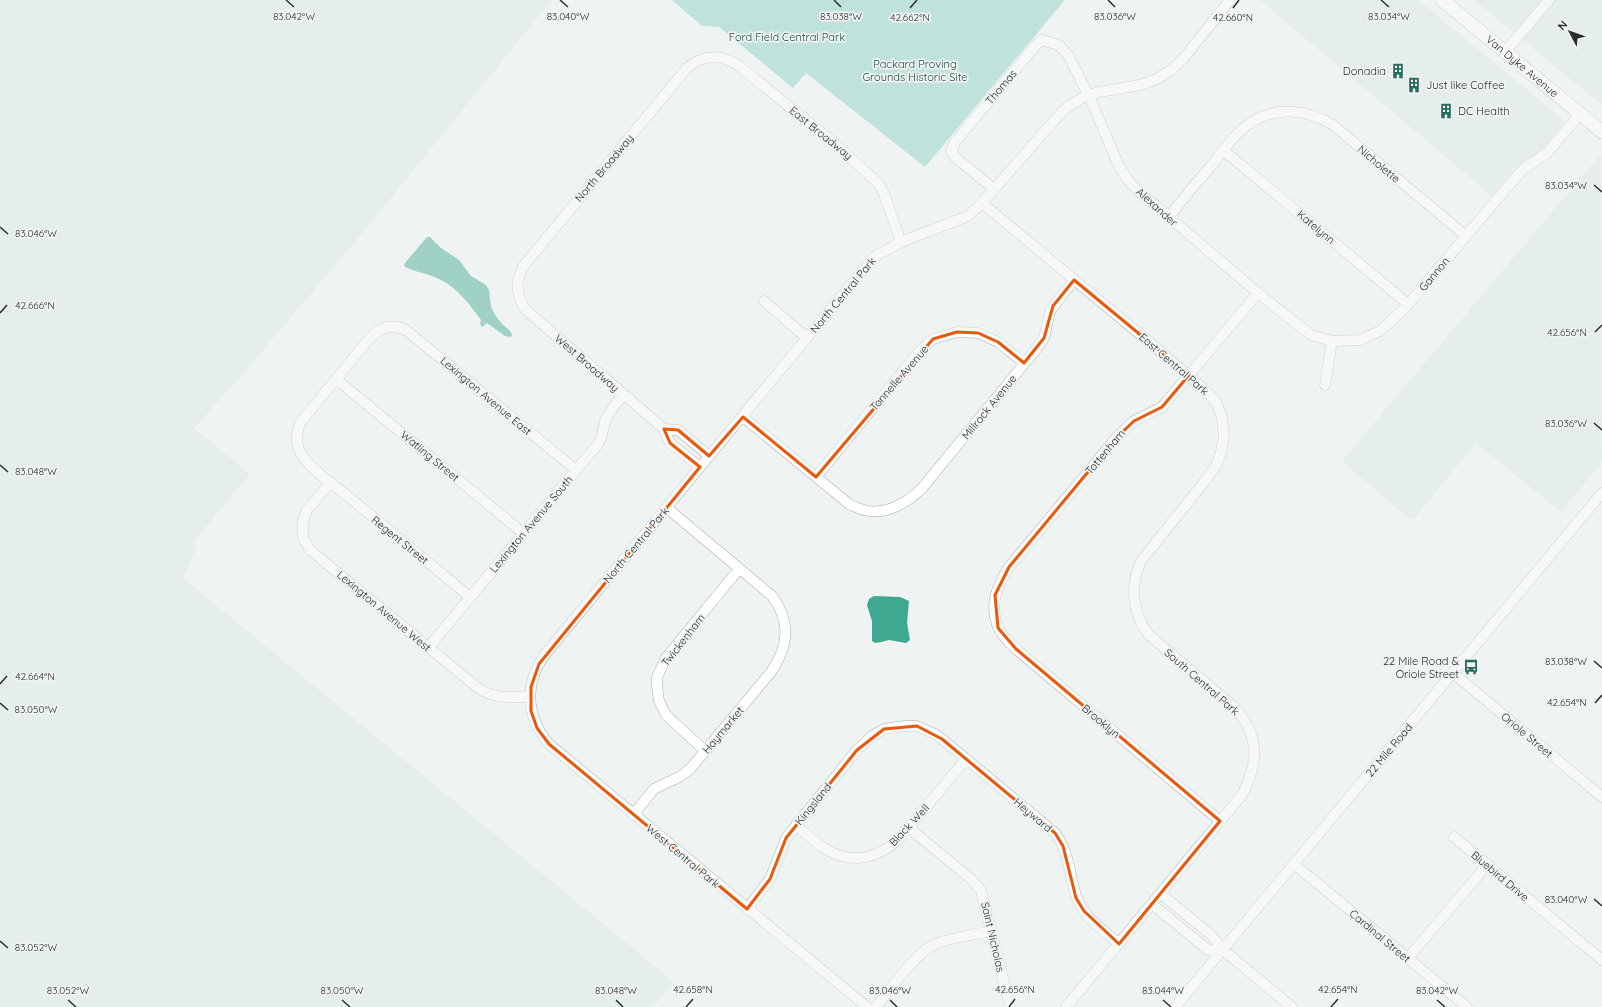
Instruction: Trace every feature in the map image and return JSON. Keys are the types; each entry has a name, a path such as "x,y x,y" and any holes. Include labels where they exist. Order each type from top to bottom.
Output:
{"main road":[{"name":"Van Dyke Avenue","path":"1442,0 1602,132"}],"street":[{"name":"North Central Park","path":"530,692 535,670 542,658 743,417 873,258 901,242 968,216 982,203 1062,113 1077,101 1099,92 1140,85 1157,79 1170,71 1183,59 1230,0"},
{"path":"1505,52 1549,0"},
{"name":"Thomas","path":"994,189 956,158 951,150 955,142 1041,40 1059,45 1068,55 1089,96"},
{"name":"East Broadway","path":"707,58 724,58 739,66 874,177 883,190 901,242"},
{"name":"North Broadway","path":"518,292 518,281 521,272 539,247 684,72 695,62 707,58"},
{"name":"Alexander","path":"1089,96 1118,164 1128,180 1143,196 1168,218 1258,293"},
{"name":"Nicholette","path":"1224,150 1249,124 1265,116 1283,111 1317,116 1333,125 1466,236"},
{"name":"Gannon","path":"1258,293 1311,335 1332,341 1360,340 1380,331 1408,304 1522,170 1547,153 1580,114"},
{"path":"1168,218 1224,150"},
{"name":"Katelynn","path":"1224,150 1408,304"},
{"name":"East Central Park","path":"982,203 1189,376 1216,402 1224,427 1221,452 1216,466 1143,557 1136,572 1134,590"},
{"name":"Millrock Avenue","path":"816,477 849,504 865,510 880,511 900,506 917,494 1044,338 1048,317 1053,306 1074,280"},
{"name":"West Broadway","path":"518,292 522,304 526,310 664,429 670,443 700,467"},
{"name":"Tottenham","path":"995,612 995,595 1009,567 1128,425 1162,407 1258,293"},
{"path":"764,301 808,338"},
{"name":"Regent Street","path":"393,326 379,329 373,335 303,418 296,434 296,440 305,460 470,597"},
{"name":"Lexington Avenue East","path":"393,326 410,332 576,470"},
{"name":"Tonnelle Avenue","path":"816,477 918,353 932,339 957,332 978,333 998,342 1024,363"},
{"path":"1325,385 1332,341"},
{"name":"Watling Street","path":"336,379 523,533"},
{"name":"Lexington Avenue South","path":"428,648 598,444 609,415 624,395"},
{"path":"743,417 816,477"},
{"name":"West Broadway","path":"664,429 678,430 709,456"},
{"path":"684,454 694,443"},
{"name":"Lexington Avenue West","path":"331,482 307,510 303,521 303,538 310,550 486,694 495,697 530,692"},
{"name":"22 Mile Road","path":"1175,1007 1602,493"},
{"name":"Haymarket","path":"633,815 654,789 686,772 780,660 785,645 785,625 783,613 772,596 666,508"},
{"name":"Twickenham","path":"705,750 666,715 659,701 657,677 666,658 739,569"},
{"name":"South Central Park","path":"1066,1007 1242,795 1253,769 1255,755 1251,731 1246,722 1234,708 1149,635 1143,627 1137,612 1134,590"},
{"name":"Brooklyn","path":"995,612 998,628 1016,649 1220,821"},
{"name":"Oriole Street","path":"1453,672 1602,797"},
{"name":"West Central Park","path":"530,692 534,720 537,728 549,744 867,1007"},
{"name":"Heyward","path":"904,726 917,726 935,734 1055,833 1063,846 1066,855 1076,898 1089,917 1119,944"},
{"name":"Kingsland","path":"747,909 770,879 782,846 796,825 857,750 872,736 884,729 904,726"},
{"name":"Black Well","path":"796,825 828,850 840,855 854,858 878,854 894,844 909,828 966,759"},
{"name":"Saint Nicholas","path":"909,828 971,879 981,890 1010,1007"},
{"name":"Bluebird Drive","path":"1454,838 1602,960"},
{"name":"Cardinal Street","path":"1294,864 1467,1007"},
{"path":"1408,958 1487,865"},
{"path":"1161,894 1211,936 1223,950 1292,1007"},
{"path":"1152,904 1208,950 1223,950"},
{"path":"876,1007 915,959 928,948 943,942 992,931"}],"highlighted area":[{"path":"1074,280 1189,375 1162,407 1134,421 1117,437 1009,567 995,595 998,628 1016,649 1220,821 1119,944 1084,911 1076,898 1063,846 1055,833 942,739 917,726 884,729 857,750 786,838 770,879 747,909 549,744 537,728 531,711 531,687 539,664 700,467 670,443 664,429 678,430 709,456 743,417 816,477 933,339 957,332 978,333 998,342 1024,363 1044,338 1053,306"}],"shaded area":[{"path":"0,0 552,0 359,237 242,375 194,428 250,474 193,542 197,546 183,578 674,982 653,1007 0,1007"},
{"path":"1260,0 1418,0 1565,121 1545,147 1526,162 1514,168 1492,196"},
{"path":"1474,0 1602,0 1602,105"},
{"path":"1601,154 1602,462 1561,512 1476,443 1412,521 1342,461"},
{"path":"427,237 430,237 441,248 459,260 471,276 486,285 489,290 491,307 495,315 511,332 512,336 505,336 487,323 482,327 480,324 481,320 468,303 446,282 404,266"},
{"path":"874,596 900,597 909,601 907,623 910,640 906,643 889,640 875,643 872,641 872,621 867,605 869,599"}],"green space":[{"name":"Packard Proving Grounds Historic Site","path":"672,0 1065,0 925,167 806,73 793,88 719,27 702,26"}],"place":[{"name":"Donadia","path":"1398,71"},
{"name":"Just like Coffee","path":"1414,85"},
{"name":"DC Health","path":"1446,111"},
{"name":"22 Mile Road & Oriole Street","path":"1471,667"}],"park label":[{"name":"Ford Field Central Park","path":"787,37"}]}
